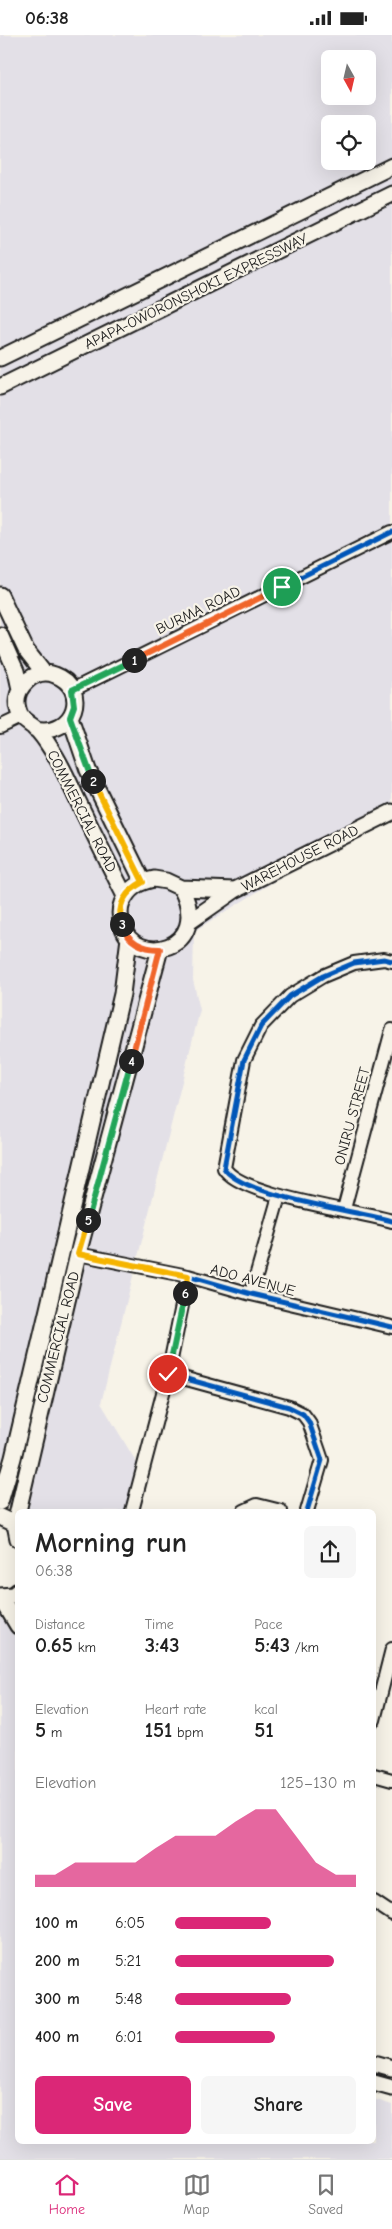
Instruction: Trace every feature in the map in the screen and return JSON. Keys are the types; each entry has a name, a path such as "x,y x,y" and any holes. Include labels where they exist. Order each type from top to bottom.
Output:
{"main road":[{"name":"APAPA-OWORONSHOKI EXPRESSWAY","path":"0,358 392,166"},
{"name":"APAPA-OWORONSHOKI EXPRESSWAY","path":"0,387 392,194"},
{"path":"0,595 26,650 44,673"},
{"path":"0,635 16,671 20,689"},
{"path":"44,673 54,674 63,679 72,690 74,706 70,717 64,725 45,731 28,725 21,717 17,698 20,689 26,681 34,676 44,673"},
{"name":"COMMERCIAL ROAD","path":"70,717 88,770 143,882"},
{"name":"COMMERCIAL ROAD","path":"35,729 55,754 125,896"},
{"name":"WAREHOUSE ROAD","path":"189,922 235,890 392,812"},
{"path":"154,879 166,881 180,888 189,906 189,922 180,939 160,949 149,949 138,945 129,938 123,929 120,918 121,906 125,896 133,887 154,879"},
{"name":"WAREHOUSE ROAD","path":"180,888 235,890"},
{"name":"COMMERCIAL ROAD","path":"0,1502 13,1458 122,994 129,938"},
{"name":"COMMERCIAL ROAD","path":"21,1509 78,1254 160,949"},
{"path":"0,1517 15,1530"},
{"path":"15,1593 0,1596 15,1621"},
{"path":"376,2064 392,2068"},
{"path":"376,2084 392,2088"}],"street":[{"name":"BURMA ROAD","path":"72,690 392,533"},
{"path":"0,727 21,717"},
{"path":"392,961 384,959 354,963 323,976 290,996 261,1026 244,1060 235,1115 225,1153 224,1168 227,1174 234,1179 279,1196 392,1221"},
{"name":"ONIRU STREET","path":"344,1209 392,1030"},
{"path":"251,1294 279,1196"},
{"name":"ADO AVENUE","path":"78,1254 188,1276 251,1294 392,1327"},
{"path":"133,1509 168,1374 188,1276"},
{"path":"168,1374 289,1407 303,1414 309,1422 322,1460 309,1509"},
{"path":"248,1509 257,1505 273,1509"},
{"path":"376,1709 392,1649"},
{"path":"376,1776 392,1780"},
{"path":"376,1903 392,1914"}],"shaded area":[{"path":"0,35 392,35 392,818 312,858 194,931 193,980 200,1010 101,1403 144,1475 131,1509 16,1509 0,1504"},
{"path":"0,1612 15,1634 15,2144 376,2144 376,2100 392,2105 392,2159 0,2159"}],"cycle path":[{"path":"72,690 392,532"},
{"path":"392,961 384,959 354,963 323,976 290,996 261,1026 244,1060 224,1168 234,1178 252,1187 301,1201 392,1221"},
{"path":"78,1254 188,1276 251,1294 392,1327"},
{"path":"168,1374 289,1407 303,1414 309,1422 322,1460 308,1509"}],"route":[{"path":"168,1374 188,1276 78,1254 160,949 149,949 138,945 129,938 123,929 120,918 121,906 125,896 133,887 143,882 88,770 70,717 74,706 72,690 282,587"}]}
